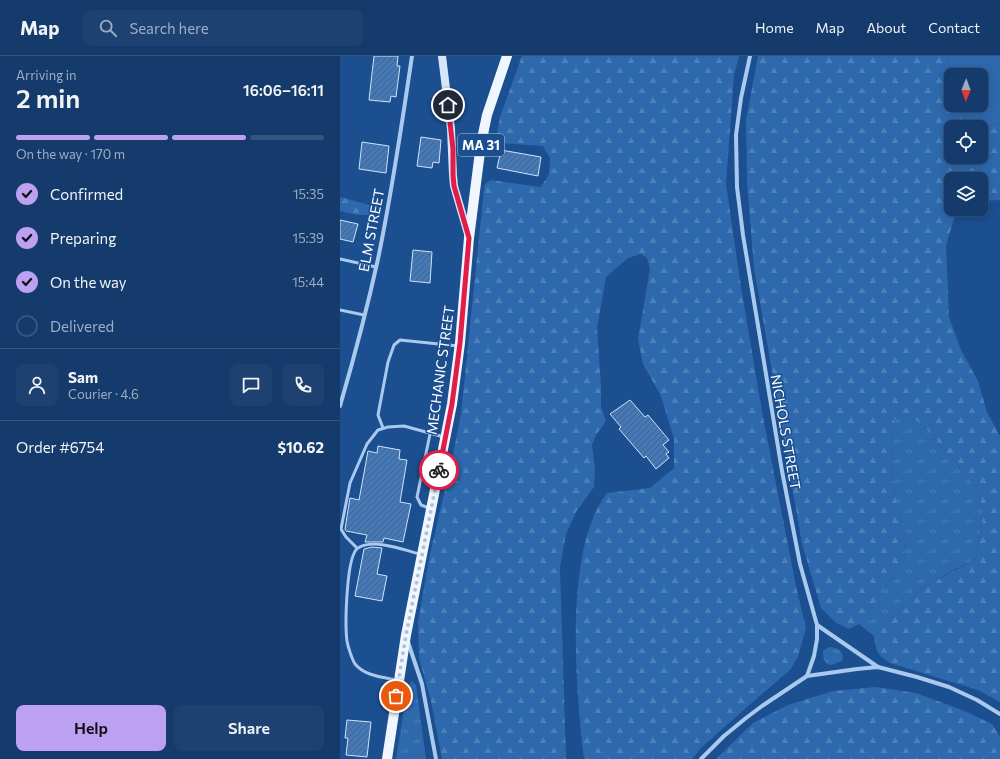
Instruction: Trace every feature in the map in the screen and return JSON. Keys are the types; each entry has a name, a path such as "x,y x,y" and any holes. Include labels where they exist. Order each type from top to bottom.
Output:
{"main road":[{"path":"442,56 451,129 454,186 469,238"},
{"name":"MECHANIC STREET","path":"387,759 406,635 452,404 460,346 469,238 481,144 488,115 507,56"}],"street":[{"name":"ELM STREET","path":"340,406 376,267 386,218 412,56"},
{"name":"NICHOLS STREET","path":"750,56 741,98 736,135 737,187 743,235 782,471 800,564 817,625 814,656 807,676"},
{"path":"817,625 878,667"},
{"path":"406,635 422,684 436,759"},
{"path":"701,759 724,736 746,718 807,676 878,667 918,677 949,687 977,700 1000,714"}],"lane":[{"path":"340,259 376,267"},
{"path":"340,310 364,315"},
{"path":"383,428 378,415 388,362 394,345 400,340 460,346"},
{"path":"357,548 346,537 341,529 350,483 367,444 378,430 388,427 404,426 445,438"},
{"path":"430,434 417,497 421,504 431,508"},
{"path":"399,681 366,674 355,663 347,641 349,570 354,552 357,548 368,544 394,547 422,555"}],"green space":[{"path":"522,56 739,56 734,75 726,184 741,287 763,417 796,586 806,628 798,657 790,670 701,748 692,759 584,759 581,730 576,660 578,584 584,549 593,518 607,493 650,488 674,468 674,439 661,396 643,364 638,339 650,269 647,258 641,254 628,258 606,277 597,328 601,407 606,421 596,435 592,445 595,470 594,487 576,512 566,534 560,567 566,759 442,759 431,701 419,658 418,622 430,554 461,414 484,189 485,184 491,180 541,187 549,174 550,158 543,146 500,143 496,138 500,117"},
{"path":"758,56 947,56 950,68 944,68 944,112 963,112 965,120 944,120 944,164 988,164 988,127 1000,122 1000,200 988,201 988,172 944,172 944,216 955,216 946,245 949,317 961,350 978,381 987,412 1000,436 1000,702 978,690 890,663 882,658 877,649 874,636 924,587 976,559 983,517 978,489 924,426 905,413 894,420 891,445 893,482 905,538 904,560 859,624 849,629 836,623 821,608 802,544 754,268 747,183 746,120"},
{"path":"947,56 1000,56 1000,122 988,127 988,120 965,120 963,112 988,112 988,68 950,68"},
{"path":"340,197 373,206 372,215 358,215 340,211"},
{"path":"905,413 924,426 978,489 983,516 976,559 924,587 874,636 859,624 904,560 905,538 893,482 891,445 894,420"},
{"path":"829,647 840,651 843,658 842,661 831,665 825,662 823,651"},
{"path":"411,681 416,685 426,759 396,759 407,691"},
{"path":"875,687 916,693 962,710 992,724 1000,737 1000,759 716,759 753,723 788,705 833,691"}],"building":[{"path":"374,56 398,56 397,66 400,66 396,97 391,96 390,102 369,100"},
{"path":"421,137 441,140 439,163 433,162 432,168 417,166"},
{"path":"362,142 389,146 386,173 359,169"},
{"path":"501,150 541,157 538,176 497,168"},
{"path":"340,220 358,224 353,242 340,239"},
{"path":"413,250 432,252 430,283 410,281"},
{"path":"630,400 645,417 648,415 669,440 663,445 669,452 666,454 669,458 656,469 646,456 644,458 619,429 621,427 610,414"},
{"path":"378,446 400,450 399,459 407,460 400,502 411,504 403,542 384,538 383,542 365,542 367,535 346,531 345,529 350,498 359,500 368,451 377,453"},
{"path":"372,547 382,548 377,574 387,576 382,601 355,596 364,549"},
{"path":"347,720 371,722 367,757 346,755 348,738 345,738"}],"way so far":[{"path":"396,696 406,635 439,470"}],"route":[{"path":"439,470 452,404 460,343 469,238 454,186 453,149 448,105"}]}
